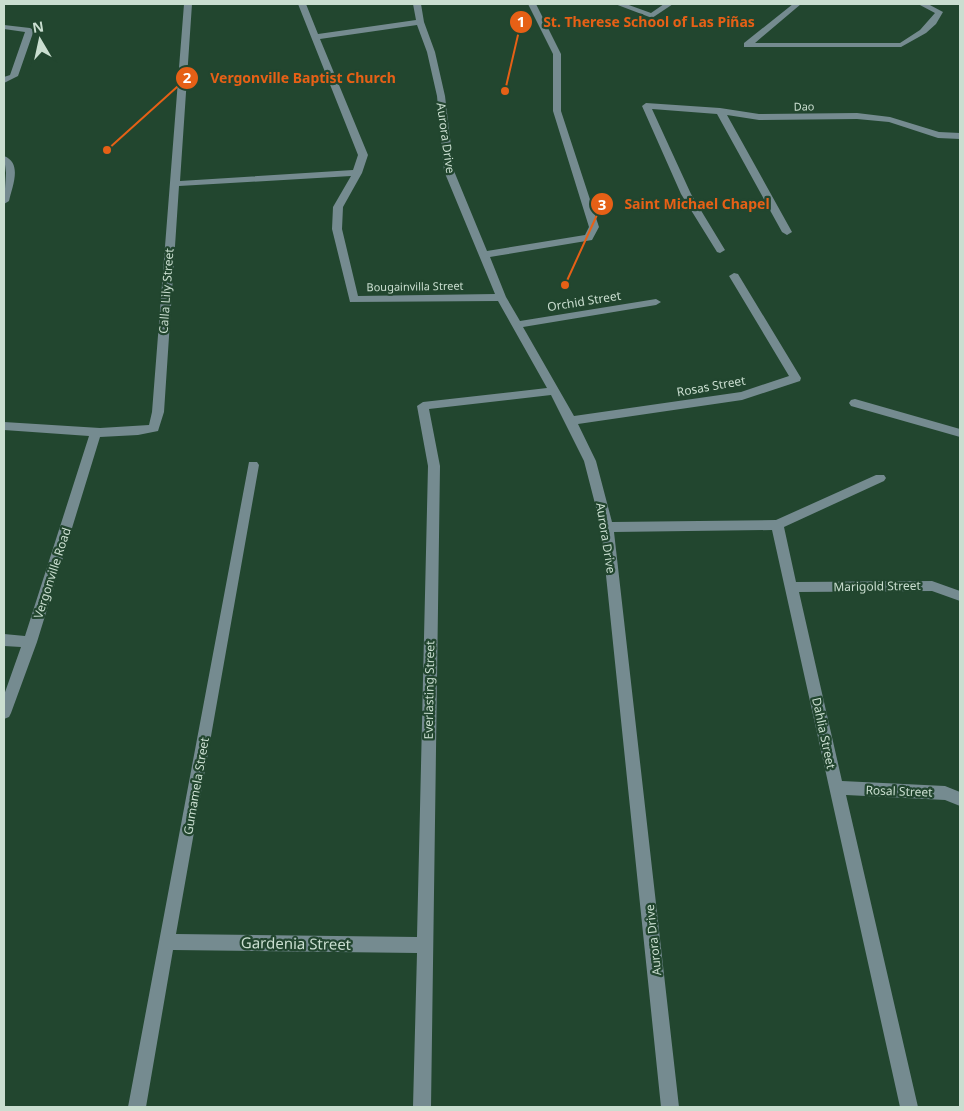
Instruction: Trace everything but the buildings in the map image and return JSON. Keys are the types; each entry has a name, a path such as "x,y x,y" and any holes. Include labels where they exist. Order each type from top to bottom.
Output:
{"street":[{"name":"Calla Lily Street","path":"4,426 96,432 138,432 154,428 158,412 188,4"},
{"name":"Bougainvilla Street","path":"302,4 317,37 363,155 357,173 338,207 337,229 354,300 501,297"},
{"name":"Aurora Drive","path":"417,4 420,22 431,52 440,96 449,171 501,297 571,421 590,461 606,527 670,1107"},
{"path":"483,255 589,238 594,227 558,111 557,54 532,4"},
{"path":"619,4 652,16 669,4"},
{"path":"797,4 747,45 901,45 910,41 937,18 939,12 922,4"},
{"path":"317,37 420,22"},
{"path":"4,27 30,30 14,76 4,80"},
{"name":"Dao","path":"720,250 686,194 646,106 720,111 759,117 857,116 890,120 938,135 960,136"},
{"path":"720,111 787,232"},
{"path":"4,201 11,171 7,162"},
{"path":"174,184 357,173"},
{"name":"Rosas Street","path":"571,421 742,396 796,378 734,276"},
{"name":"Orchid Street","path":"516,325 656,302"},
{"name":"Everlasting Street","path":"422,1107 434,466 423,406 554,392"},
{"path":"855,404 960,433"},
{"name":"Vergonville Road","path":"4,712 30,642 96,432"},
{"name":"Gumamela Street","path":"137,1107 253,465"},
{"path":"606,527 777,525 880,478"},
{"name":"Dahlia Street","path":"777,525 909,1107"},
{"name":"Marigold Street","path":"792,587 932,586 960,596"},
{"path":"4,640 30,642"},
{"name":"Rosal Street","path":"836,788 945,793 960,799"},
{"name":"Gardenia Street","path":"168,942 424,945"}],"place":[{"name":"St. Therese School of Las Piñas","path":"505,91"},
{"name":"Vergonville Baptist Church","path":"107,150"},
{"name":"Saint Michael Chapel","path":"565,285"}]}
